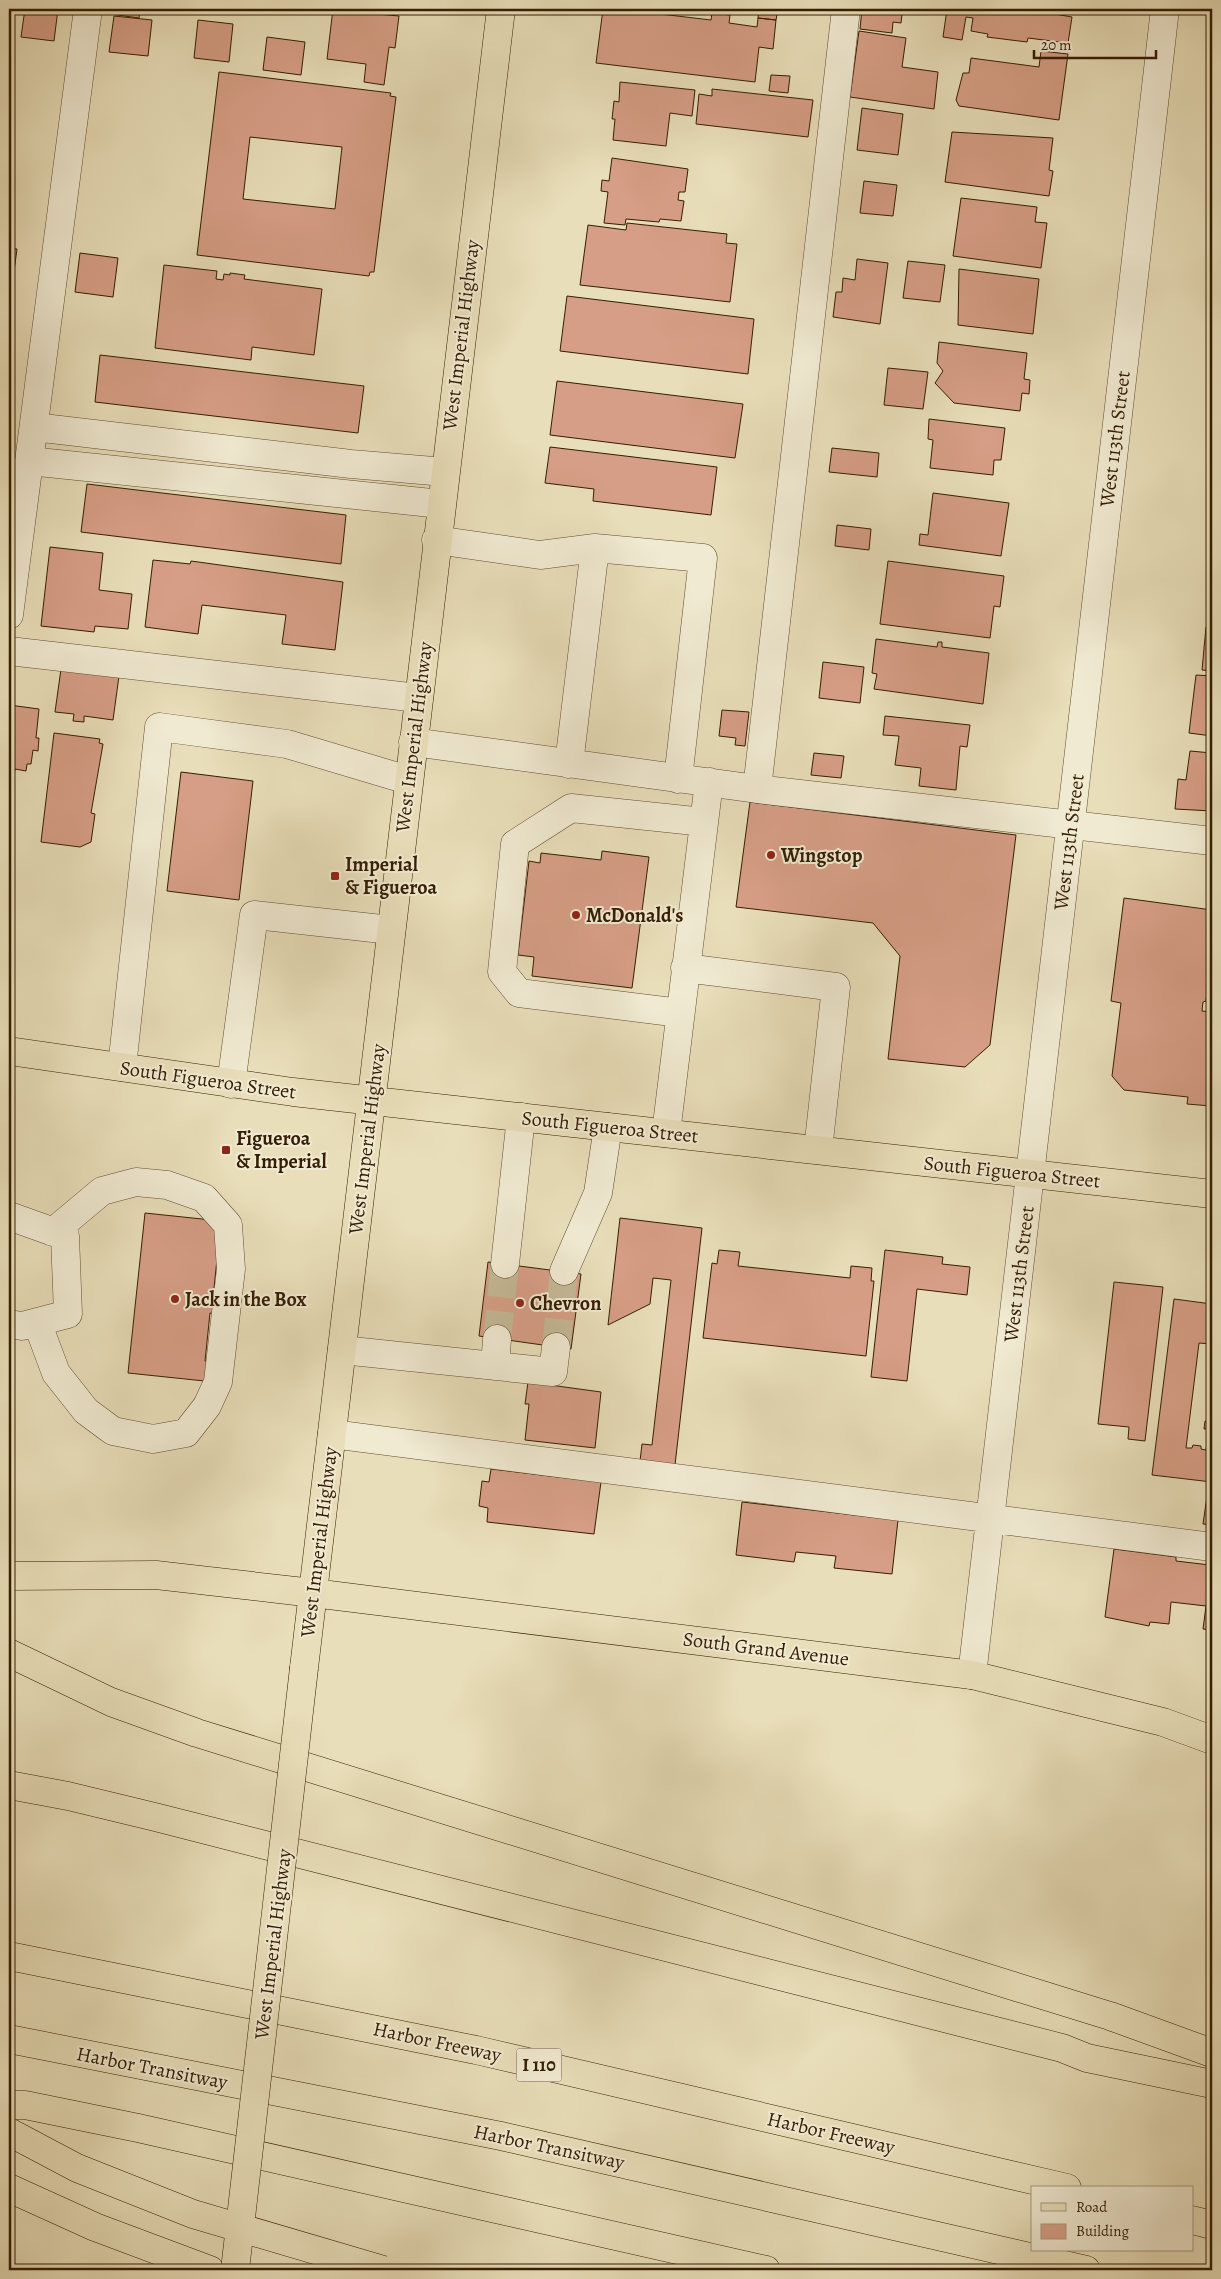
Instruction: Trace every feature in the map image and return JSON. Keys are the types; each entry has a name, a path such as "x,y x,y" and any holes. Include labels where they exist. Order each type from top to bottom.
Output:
{"main road":[{"name":"West Imperial Highway","path":"235,2270 436,540 501,9"},
{"name":"South Figueroa Street","path":"9,1051 231,1084 1212,1194"},
{"name":"South Grand Avenue","path":"9,1576 156,1575 972,1675 1163,1722 1212,1740"},
{"path":"9,1653 111,1702 197,1733 1110,2016 1212,2053"},
{"path":"9,1785 68,1796 184,1824 1052,2046 1087,2058 1212,2084"},
{"name":"Harbor Freeway","path":"9,1956 476,2050 1057,2186"},
{"name":"Harbor Transitway","path":"9,2040 501,2136 1086,2270"},
{"path":"17,2105 138,2128 766,2270"},
{"path":"9,2132 77,2168 193,2214 383,2270"},
{"path":"9,2188 95,2227 210,2270"},
{"path":"1194,2220 1212,2225"}],"street":[{"path":"9,615 88,9"},
{"path":"757,789 846,9"},
{"name":"West 113th Street","path":"972,1675 1165,9"},
{"path":"34,427 352,464 445,472"},
{"path":"29,461 441,504"},
{"path":"436,540 540,555 595,548 703,558 678,779"},
{"path":"569,764 595,548"},
{"path":"9,651 418,698"},
{"path":"122,1068 159,727 287,744 408,780"},
{"path":"413,742 757,789 1212,841"},
{"path":"666,1133 708,782"},
{"path":"680,1012 519,993 502,972 515,844 571,808 704,822"},
{"path":"231,1084 254,915 391,930"},
{"path":"685,968 836,987 818,1150"},
{"path":"505,1264 521,1117"},
{"path":"564,1272 598,1193 608,1127"},
{"path":"37,1322 56,1373 86,1411 112,1431 153,1439 186,1433 207,1406 218,1382 231,1260 228,1225 204,1198 167,1185 136,1182 102,1191 53,1232"},
{"path":"9,1216 66,1236 68,1314 22,1326 9,1324"},
{"path":"495,1366 497,1339"},
{"path":"342,1350 554,1372 556,1347"},
{"path":"332,1434 698,1483 990,1517 1212,1547"}],"building":[{"path":"25,9 58,9 54,41 21,37"},
{"path":"111,9 140,9 139,18 110,14"},
{"path":"333,9 370,13 371,9 379,9 378,14 399,16 395,48 389,47 384,85 364,82 366,64 327,59"},
{"path":"603,9 633,11 633,9 653,9 652,13 711,20 712,13 730,15 729,23 757,27 758,18 776,20 773,49 759,47 755,82 596,63"},
{"path":"759,9 778,9 776,20 758,18"},
{"path":"862,9 902,14 901,23 893,22 892,33 860,29"},
{"path":"947,9 1049,9 1049,13 1072,17 1068,43 1028,38 1027,42 987,37 988,34 971,31 973,18 966,17 962,40 943,37"},
{"path":"114,16 152,20 148,56 109,52"},
{"path":"198,20 233,24 229,62 194,58"},
{"path":"859,31 906,38 902,67 938,72 934,109 850,97"},
{"path":"267,37 305,42 301,75 263,70"},
{"path":"1041,51 1068,54 1059,120 959,106 956,100 963,73 969,73 971,58 1039,67"},
{"path":"219,72 391,93 390,96 396,97 374,272 370,272 369,276 197,255","holes":["250,137 342,147 335,209 243,199"]},
{"path":"771,75 790,76 788,93 769,91"},
{"path":"620,82 695,90 692,116 670,113 666,146 613,140 615,119 612,119 614,101 619,102"},
{"path":"712,89 813,100 808,137 696,124 699,94 712,96"},
{"path":"862,108 903,114 898,155 857,150"},
{"path":"952,132 1053,138 1049,170 1053,171 1049,196 945,182"},
{"path":"612,158 688,169 685,192 679,192 678,200 684,201 681,221 660,219 659,222 626,219 625,225 604,223 608,192 601,191 602,180 609,181"},
{"path":"864,181 897,185 893,216 860,213"},
{"path":"961,198 1037,207 1035,222 1047,223 1041,268 953,256"},
{"path":"627,223 727,234 726,243 737,244 730,302 580,285 588,225 626,230"},
{"path":"9,248 17,249 13,279 9,279"},
{"path":"80,253 118,258 113,297 75,292"},
{"path":"857,259 888,263 880,324 833,317 836,292 842,292 843,278 855,280"},
{"path":"908,261 945,265 940,302 903,298"},
{"path":"164,265 217,271 216,279 223,280 224,274 230,275 230,273 245,275 244,279 322,289 314,355 252,347 251,360 155,348"},
{"path":"959,269 1039,279 1033,334 958,325"},
{"path":"567,296 754,319 748,374 560,351"},
{"path":"939,342 1027,353 1024,379 1030,380 1029,394 1022,393 1020,411 954,403 935,383 943,371 937,363"},
{"path":"100,355 364,386 358,433 95,402"},
{"path":"888,368 928,372 923,409 884,405"},
{"path":"557,381 743,404 735,458 550,435"},
{"path":"929,419 1005,428 1001,460 994,460 993,475 930,468 933,440 928,439"},
{"path":"550,447 717,467 711,515 593,501 594,489 545,483"},
{"path":"832,448 879,453 877,477 829,472"},
{"path":"87,484 346,515 341,564 81,532"},
{"path":"933,493 1009,503 1001,556 919,545 920,534 928,535"},
{"path":"837,525 871,529 869,550 835,546"},
{"path":"50,547 103,553 99,590 132,594 128,629 95,626 94,632 41,626"},
{"path":"153,560 190,564 191,561 343,582 335,650 282,644 286,615 202,605 198,634 145,627"},
{"path":"888,561 1004,576 1000,607 994,606 990,638 880,624"},
{"path":"1212,618 1212,671 1202,670 1206,627 1211,628"},
{"path":"876,639 937,647 938,642 942,642 942,647 989,653 983,704 874,689 877,674 872,673"},
{"path":"823,662 864,667 860,703 819,698"},
{"path":"61,669 119,676 113,720 84,716 84,722 73,721 74,714 55,712"},
{"path":"1196,675 1212,676 1212,736 1189,733"},
{"path":"9,705 39,709 36,738 39,738 38,751 33,750 31,764 27,764 26,771 15,769 12,785 9,785"},
{"path":"722,710 749,712 745,746 735,745 736,738 719,736"},
{"path":"885,716 970,725 967,747 960,746 956,790 919,786 921,768 895,765 899,736 883,735"},
{"path":"54,733 100,739 99,743 103,744 91,813 95,814 91,842 80,847 41,842"},
{"path":"1190,751 1212,753 1212,811 1175,809 1178,779 1186,780"},
{"path":"814,753 844,756 841,778 811,775"},
{"path":"181,772 253,781 239,900 167,891"},
{"path":"750,802 1016,835 990,1045 965,1067 888,1059 900,956 873,923 736,907"},
{"path":"602,851 649,857 632,988 532,976 534,957 518,955 529,861 540,863 541,853 601,860"},
{"path":"1124,898 1212,910 1212,945 1206,1001 1203,1002 1202,1011 1212,1012 1211,1106 1187,1104 1188,1097 1124,1090 1112,1076 1121,1003 1111,1001"},
{"path":"145,1213 221,1221 214,1288 223,1289 220,1315 210,1313 205,1361 217,1362 214,1382 128,1373"},
{"path":"620,1218 702,1228 675,1465 640,1461 642,1444 652,1445 671,1280 653,1278 650,1304 608,1325"},
{"path":"719,1250 740,1252 738,1266 850,1278 851,1266 872,1268 871,1281 874,1281 866,1356 703,1338 712,1263 717,1264"},
{"path":"885,1250 943,1257 942,1264 970,1267 967,1295 917,1289 907,1381 871,1377"},
{"path":"488,1262 581,1274 571,1349 479,1336"},
{"path":"1114,1282 1163,1287 1145,1441 1128,1439 1129,1427 1098,1424"},
{"path":"1174,1299 1212,1304 1212,1344 1199,1343 1186,1448 1192,1448 1193,1445 1201,1446 1201,1449 1206,1450 1209,1429 1204,1429 1205,1421 1209,1421 1212,1395 1212,1482 1152,1475"},
{"path":"528,1382 601,1392 595,1448 525,1440 529,1404 525,1404"},
{"path":"491,1469 601,1482 594,1534 487,1522 488,1508 479,1506 482,1481 489,1482"},
{"path":"1208,1489 1212,1489 1212,1525 1203,1524"},
{"path":"742,1502 898,1520 892,1574 834,1568 836,1556 796,1552 794,1562 736,1555"},
{"path":"1114,1549 1176,1557 1176,1561 1210,1565 1212,1562 1212,1630 1203,1629 1206,1606 1171,1602 1169,1624 1150,1622 1149,1626 1105,1617"}],"tunnel":[{"path":"497,1339 505,1264"},
{"path":"556,1347 564,1271"}],"place":[{"name":"Wingstop","path":"771,855"},
{"name":"Imperial & Figueroa","path":"335,876"},
{"name":"McDonald's","path":"576,915"},
{"name":"Figueroa & Imperial","path":"226,1150"},
{"name":"Jack in the Box","path":"175,1299"},
{"name":"Chevron","path":"520,1303"}]}
